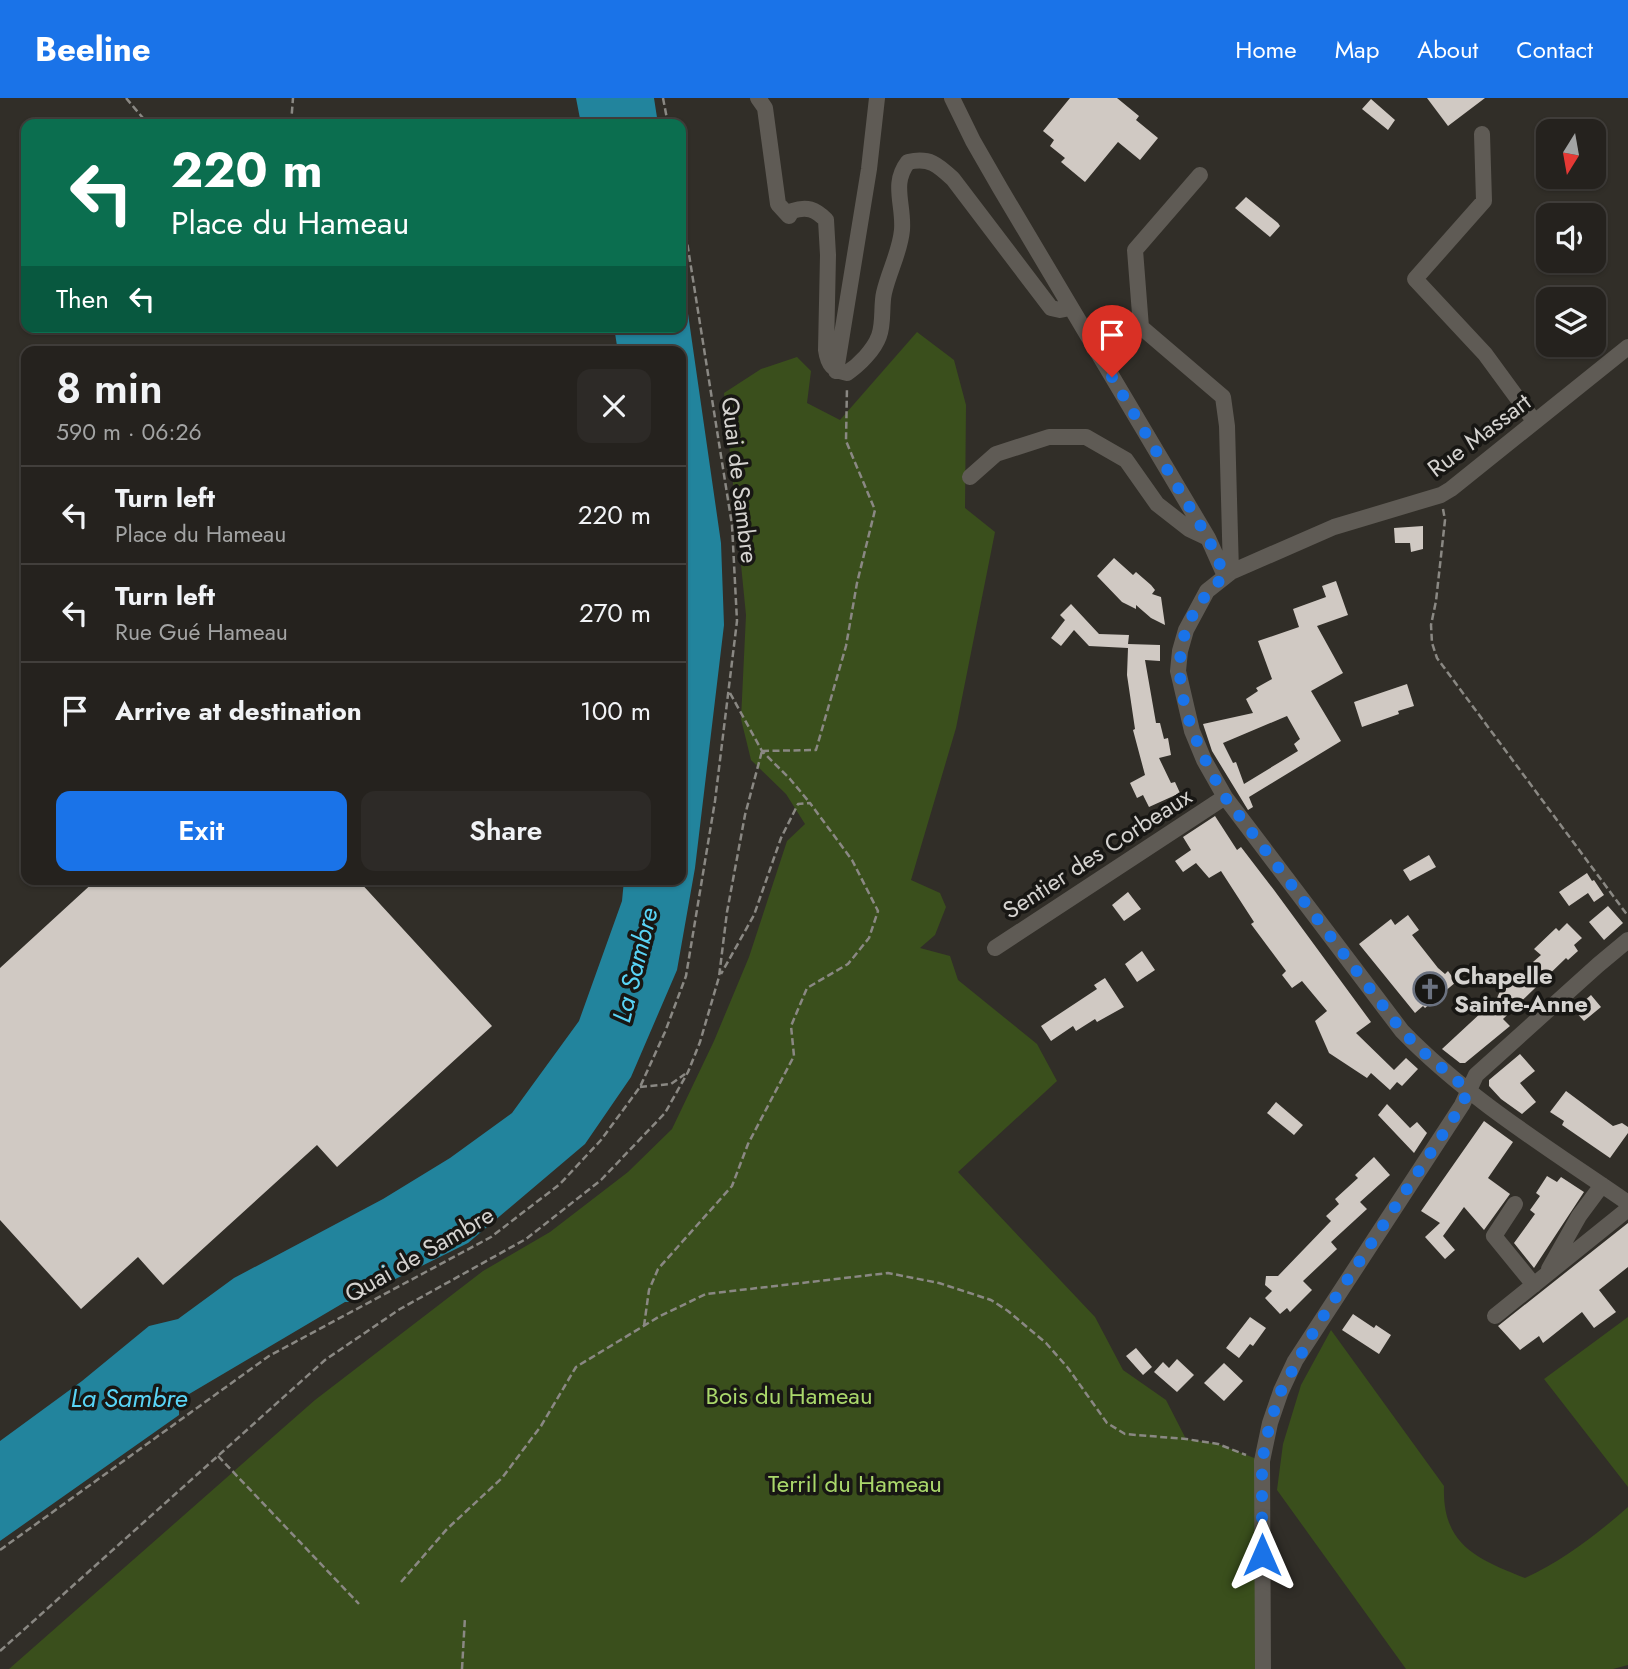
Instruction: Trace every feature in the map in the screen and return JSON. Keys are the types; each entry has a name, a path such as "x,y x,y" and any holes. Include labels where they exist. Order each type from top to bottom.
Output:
{"street":[{"path":"842,372 877,98"},
{"path":"952,98 973,141 1228,574"},
{"path":"765,101 778,204 789,216 792,211 803,207 817,211 827,220 826,350 828,362 842,372"},
{"path":"1482,134 1484,201 1415,279 1485,354 1534,421"},
{"path":"842,372 859,365 879,336 884,292 899,247 901,232 898,184 900,172 908,162 921,159 933,161 953,179 1051,308 1060,310 1070,307"},
{"path":"1200,174 1135,250 1141,327 1223,397 1227,426 1228,574"},
{"name":"Rue Massart","path":"1228,574 1334,527 1441,495 1628,347"},
{"path":"970,477 996,454 1049,437 1086,437 1126,460 1157,504 1189,529 1208,538"},
{"path":"1228,574 1207,591 1197,607 1180,651 1178,671 1192,731 1204,760 1225,797 1402,1031 1496,1113 1628,1203"},
{"name":"Sentier des Corbeaux","path":"995,948 1225,797"},
{"path":"1263,1669 1262,1461 1270,1423 1295,1361 1462,1105 1476,1075 1628,940"},
{"path":"1539,1281 1579,1216 1602,1185"},
{"path":"1515,1205 1494,1236 1539,1281"},
{"path":"1495,1316 1628,1209"}],"path":[{"path":"126,98 144,119"},
{"path":"291,119 293,98"},
{"path":"663,98 667,119"},
{"name":"Quai de Sambre","path":"0,1550 270,1356 491,1237 560,1184 601,1140 640,1087 686,976 715,801 737,621 732,525 686,235"},
{"path":"762,751 816,750 846,646 857,583 875,510 846,441 842,372"},
{"path":"1441,495 1445,520 1431,625 1437,658 1628,916"},
{"path":"644,1326 649,1290 659,1269 732,1186 748,1144 777,1083 794,1056 791,1026 807,988 848,964 869,938 878,911 852,860 810,803 762,751 728,691"},
{"path":"0,1651 326,1360 400,1309 526,1239 601,1180 665,1113 688,1072 700,1042 719,977 727,912 745,815 762,751"},
{"path":"719,977 754,915 781,838 798,804 810,803"},
{"path":"640,1087 671,1084 688,1072"},
{"path":"401,1582 447,1530 502,1478 541,1426 576,1367 644,1326 706,1294 888,1273 939,1283 991,1300 1008,1311 1046,1343 1068,1368 1107,1423 1125,1434 1218,1444 1262,1461"},
{"path":"218,1456 359,1604"},
{"path":"462,1669 465,1617"}],"green space":[{"name":"Bois du Hameau","path":"917,332 954,360 966,405 965,508 995,532 956,728 911,880 940,893 946,907 935,935 920,948 950,956 958,980 1037,1044 1057,1081 958,1172 1095,1317 1123,1370 1166,1400 1186,1439 1218,1444 1262,1461 1263,1669 9,1669 315,1400 483,1271 550,1232 628,1172 672,1129 714,1041 749,957 787,841 805,824 786,794 751,760 741,719 746,615 724,393 761,369 797,357 811,371 807,403 840,420"},
{"path":"1628,1317 1628,1487 1544,1379"},
{"path":"1331,1330 1444,1486 1449,1523 1456,1536 1478,1556 1525,1578 1579,1546 1628,1507 1628,1665 1613,1669 1406,1669 1277,1490 1283,1444 1301,1385"}],"water":[{"path":"576,98 654,98 657,119 580,119"},
{"name":"La Sambre","path":"686,300 721,543 724,625 695,868 677,970 631,1077 585,1144 468,1243 345,1302 179,1400 179,1415 0,1541 0,1441 82,1381 149,1326 178,1319 234,1278 383,1199 450,1158 512,1113 579,1021 622,901 624,885 686,885 686,346 617,346 615,333 686,333"}],"building":[{"path":"1070,98 1117,98 1139,116 1136,120 1158,138 1140,160 1118,142 1085,182 1061,162 1065,158 1050,146 1054,140 1043,131"},
{"path":"1427,98 1485,98 1448,126"},
{"path":"1371,99 1395,120 1388,130 1362,109"},
{"path":"1246,197 1280,226 1270,237 1235,208"},
{"path":"1423,526 1423,549 1411,552 1410,543 1395,543 1394,528"},
{"path":"1114,558 1133,575 1136,572 1151,585 1155,590 1152,594 1161,597 1165,625 1151,618 1136,605 1136,609 1122,602 1097,576"},
{"path":"1336,581 1348,615 1317,626 1343,673 1311,691 1341,741 1249,797 1253,807 1248,810 1212,751 1203,724 1253,713 1246,699 1258,691 1256,688 1272,679 1258,641 1299,627 1293,609 1326,597 1322,586","holes":["1287,716 1300,739 1294,744 1298,751 1244,784 1236,762 1233,763 1223,743"]},
{"path":"1071,604 1099,634 1129,635 1128,644 1160,645 1160,661 1145,660 1156,723 1160,723 1164,739 1168,738 1171,755 1159,758 1171,783 1175,782 1180,793 1149,807 1143,795 1137,798 1130,783 1145,775 1133,730 1127,675 1128,648 1089,646 1074,630 1061,646 1051,638 1065,620 1060,615"},
{"path":"1407,684 1414,706 1362,727 1354,702"},
{"path":"1215,816 1237,850 1241,847 1371,1022 1356,1033 1394,1070 1406,1058 1418,1069 1402,1086 1397,1082 1390,1090 1371,1073 1367,1078 1329,1053 1315,1021 1327,1011 1302,981 1292,988 1282,975 1286,971 1251,924 1254,922 1221,871 1209,878 1196,863 1183,872 1175,861 1191,850 1183,837"},
{"path":"1429,855 1436,867 1410,881 1403,870"},
{"path":"1587,873 1604,895 1594,902 1588,893 1569,906 1559,892"},
{"path":"91,885 363,885 492,1026 337,1167 317,1145 163,1285 138,1257 81,1309 0,1220 0,968"},
{"path":"1128,892 1141,909 1124,921 1112,905"},
{"path":"1608,906 1623,923 1604,940 1589,922"},
{"path":"1408,915 1419,930 1412,935 1438,968 1445,974 1448,971 1456,982 1415,1013 1359,944 1391,919 1395,925"},
{"path":"1567,923 1582,938 1574,945 1578,951 1568,960 1566,958 1503,1019 1510,1026 1465,1063 1460,1063 1442,1049 1497,998 1504,982 1514,982 1535,964 1533,962 1541,955 1534,949 1556,928 1559,931"},
{"path":"1142,951 1155,970 1137,982 1125,964"},
{"path":"1105,978 1124,1007 1097,1022 1095,1019 1076,1031 1073,1026 1051,1041 1041,1026 1097,989 1094,985"},
{"path":"1591,995 1601,1007 1584,1021 1574,1010"},
{"path":"1520,1054 1535,1071 1520,1083 1536,1102 1522,1114 1501,1099 1489,1086 1489,1080"},
{"path":"1566,1091 1613,1126 1622,1123 1628,1127 1628,1133 1610,1158 1562,1125 1564,1121 1550,1112"},
{"path":"1276,1102 1303,1125 1294,1135 1267,1113"},
{"path":"1387,1104 1410,1128 1417,1122 1427,1133 1414,1153 1378,1115"},
{"path":"1484,1121 1513,1142 1488,1178 1510,1194 1484,1230 1464,1207 1443,1236 1455,1250 1445,1259 1425,1237 1440,1223 1421,1211"},
{"path":"1374,1157 1390,1175 1360,1202 1367,1209 1331,1242 1337,1249 1303,1281 1312,1290 1290,1312 1287,1308 1280,1314 1265,1298 1272,1291 1265,1285 1266,1276 1278,1276 1331,1221 1326,1216 1339,1204 1335,1199 1358,1178 1355,1175"},
{"path":"1547,1176 1557,1182 1561,1177 1584,1192 1534,1268 1514,1243 1535,1214 1530,1210 1540,1196 1536,1193"},
{"path":"1628,1223 1628,1267 1599,1290 1616,1312 1594,1328 1582,1312 1543,1343 1539,1336 1520,1350 1498,1326"},
{"path":"1353,1314 1391,1335 1379,1354 1342,1330"},
{"path":"1250,1317 1266,1328 1253,1346 1250,1344 1239,1358 1226,1348"},
{"path":"1136,1348 1152,1367 1143,1375 1126,1356"},
{"path":"1177,1359 1194,1375 1177,1392 1154,1372 1163,1362 1169,1368"},
{"path":"1224,1363 1243,1381 1224,1401 1204,1383"}],"place":[{"name":"Chapelle Sainte-Anne","path":"1430,989"}],"route":[{"path":"1112,377 1208,538 1225,576 1207,591 1197,607 1180,651 1178,671 1182,692 1192,731 1204,760 1225,797 1402,1031 1468,1090 1462,1105 1295,1361 1281,1391 1270,1423 1262,1461 1262,1555"}],"park label":[{"name":"Terril du Hameau","path":"855,1483"}]}
